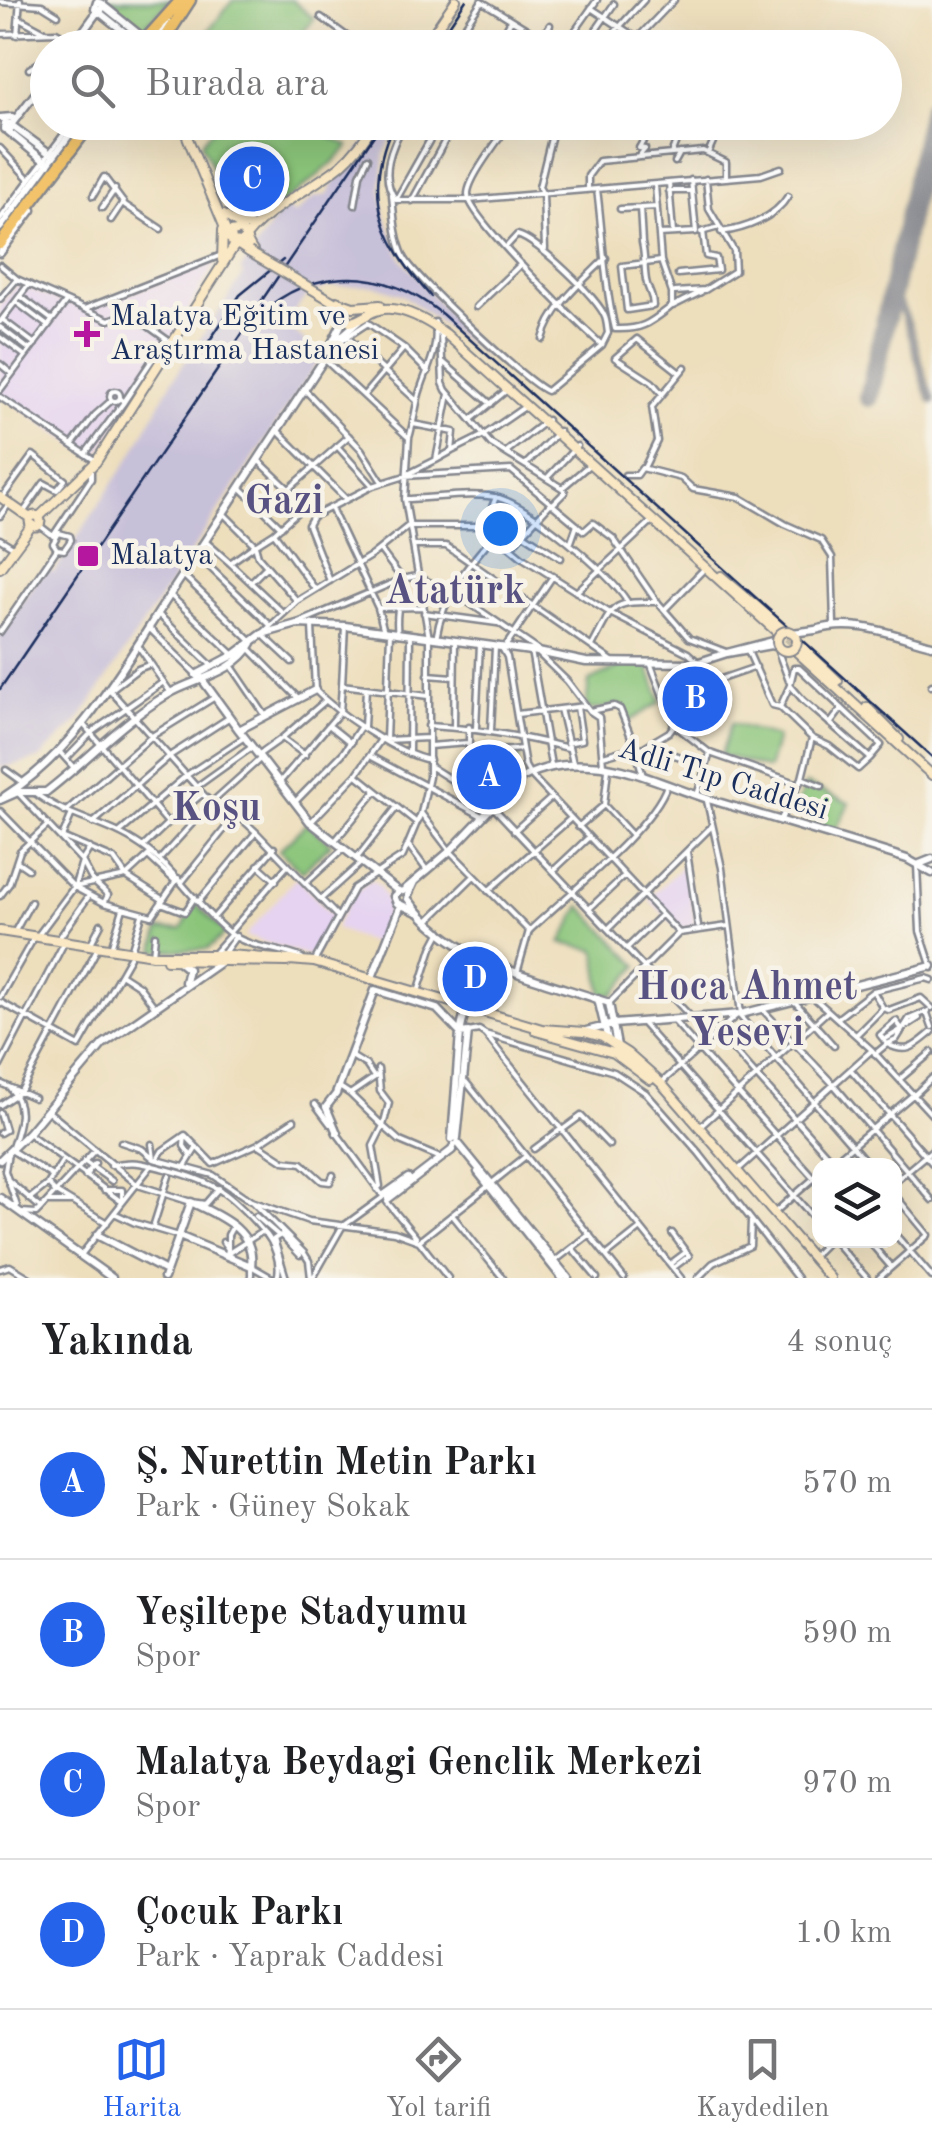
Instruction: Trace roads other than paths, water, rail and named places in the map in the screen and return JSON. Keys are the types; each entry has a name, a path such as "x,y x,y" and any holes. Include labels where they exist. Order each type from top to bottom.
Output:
{"highway":[{"path":"165,30 193,0"},
{"path":"155,30 177,2"},
{"path":"0,241 73,140"}],"main road":[{"path":"437,30 458,0"},
{"path":"194,140 222,213 237,240 335,301 353,306 391,306 437,328 576,448 789,644"},
{"path":"236,229 249,225 335,164 357,140"},
{"path":"222,258 237,240 344,163 361,140"},
{"path":"222,213 238,224 249,225"},
{"path":"0,568 33,520 94,464 169,341 208,289 237,240 236,229 222,213"},
{"path":"208,289 225,242 222,213"},
{"path":"335,301 352,323 375,311 389,309 437,328"},
{"path":"345,317 346,310 353,306"},
{"path":"353,306 360,312 358,320"},
{"path":"592,463 932,772"},
{"path":"4,499 33,520"},
{"path":"0,933 176,960 310,962 542,1029 584,1032 660,1083 698,1128"},
{"path":"0,933 35,939"},
{"path":"93,948 130,954 300,962 464,1011 611,1048 662,1090 698,1128 828,1278"}],"street":[{"path":"588,0 626,30"},
{"path":"616,30 644,0"},
{"path":"646,30 674,0"},
{"path":"18,35 20,1"},
{"path":"462,30 482,1 528,30"},
{"path":"0,2 42,5 58,15"},
{"path":"160,30 177,2"},
{"path":"82,30 98,4 128,30"},
{"path":"574,30 594,4"},
{"path":"596,30 614,4"},
{"path":"19,18 42,30"},
{"path":"321,18 338,30"},
{"path":"506,30 511,20"},
{"path":"547,30 550,25"},
{"path":"146,30 156,26"},
{"path":"0,34 30,34"},
{"path":"30,95 7,124 49,158"},
{"path":"0,218 29,179 68,140"},
{"path":"0,253 74,140"},
{"path":"396,140 389,154 394,223 406,262 459,318 547,391 602,345 608,333 606,317 544,250 525,236 517,235 506,248"},
{"path":"394,198 429,140"},
{"path":"412,201 445,140"},
{"path":"499,140 472,181 469,200 506,248 602,345"},
{"path":"544,250 540,188 550,140"},
{"path":"639,156 645,149 639,148 644,140"},
{"path":"671,154 676,140"},
{"path":"708,153 713,140"},
{"path":"0,148 29,179"},
{"path":"675,162 680,153"},
{"path":"588,190 588,176 599,161 639,156 708,153 726,162 726,177"},
{"path":"0,228 49,158"},
{"path":"355,205 360,175 368,158"},
{"path":"394,198 469,200 762,174 781,168"},
{"path":"93,196 104,176 123,202 161,228"},
{"path":"597,189 606,258 605,294 614,329 643,328 672,306 735,272 734,251 709,209 706,179"},
{"path":"678,274 718,270 716,258 706,256 691,180"},
{"path":"668,182 674,233"},
{"path":"655,184 661,261 672,292 672,306"},
{"path":"102,208 115,189"},
{"path":"669,192 692,191"},
{"path":"659,234 735,230 770,215 788,196"},
{"path":"111,220 123,202"},
{"path":"620,209 657,207"},
{"path":"640,208 645,263 646,285 652,292 653,306 627,310 622,266 645,263 661,261"},
{"path":"84,310 222,258"},
{"path":"543,339 548,322 606,258"},
{"path":"476,307 521,264"},
{"path":"0,265 17,279 109,320 130,313 169,341 85,454"},
{"path":"0,299 17,279"},
{"path":"1,323 29,284"},
{"path":"672,292 705,290"},
{"path":"20,296 53,321"},
{"path":"16,302 48,326"},
{"path":"55,537 64,532 71,540 64,550 57,549 55,537 90,479 94,464 0,394 66,302"},
{"path":"326,360 345,317"},
{"path":"331,345 358,320"},
{"path":"1,323 35,344"},
{"path":"1,323 30,350"},
{"path":"2,799 58,750 109,689 304,390 347,337 368,323 404,348 428,372"},
{"path":"437,328 442,383 449,393 492,444 564,492 511,547"},
{"path":"432,639 408,526 404,476 408,438 437,328"},
{"path":"0,337 26,356"},
{"path":"347,337 417,400"},
{"path":"662,394 652,382 615,358 637,338 680,373"},
{"path":"364,395 404,348"},
{"path":"326,360 408,438"},
{"path":"443,362 491,404"},
{"path":"0,364 12,374"},
{"path":"625,475 637,475 644,468 657,441 652,407 685,367"},
{"path":"0,374 8,380"},
{"path":"304,390 367,456 382,482"},
{"path":"472,420 508,390"},
{"path":"436,460 449,393"},
{"path":"72,445 112,400 122,400"},
{"path":"330,581 308,525 314,514 436,460 484,435 528,405"},
{"path":"506,452 545,421"},
{"path":"413,424 454,432 452,451"},
{"path":"278,430 346,499"},
{"path":"524,465 558,432"},
{"path":"287,490 349,436"},
{"path":"337,446 373,486"},
{"path":"547,478 576,448"},
{"path":"0,516 4,499 33,456 65,480 57,490 44,482"},
{"path":"258,460 314,514"},
{"path":"562,488 592,463"},
{"path":"644,468 681,478 693,489 739,497 820,540 832,557 834,624"},
{"path":"404,476 512,470 584,530 593,523 613,538 655,600 688,638 728,653"},
{"path":"52,472 44,482 33,520 55,537"},
{"path":"240,487 282,526"},
{"path":"405,499 496,496 571,542 627,601"},
{"path":"484,526 496,496"},
{"path":"230,563 274,533 304,506"},
{"path":"331,508 391,633"},
{"path":"223,513 255,544 258,556 297,601"},
{"path":"491,513 561,558"},
{"path":"576,592 654,520"},
{"path":"571,542 577,525"},
{"path":"199,676 232,665 282,612 380,549 408,526 484,526 576,592 688,653 718,680 756,667"},
{"path":"274,533 316,590"},
{"path":"6,770 31,792 68,814 120,832 143,847 232,934 310,962 354,888 397,861 408,846 421,813 430,763 428,675 432,639 449,592 496,533"},
{"path":"0,539 15,550"},
{"path":"205,541 282,612"},
{"path":"413,546 446,546 471,560 614,663"},
{"path":"0,632 57,549"},
{"path":"310,822 356,775 384,739 391,633 401,596 399,580 380,549"},
{"path":"196,554 269,624"},
{"path":"665,610 706,566"},
{"path":"252,581 267,567"},
{"path":"182,575 300,699"},
{"path":"262,634 297,624 399,580 417,576 449,592 537,652 567,680 584,706 600,717 606,768 604,805 631,834"},
{"path":"491,730 500,647 553,576"},
{"path":"170,595 234,655"},
{"path":"592,648 614,606 627,601 655,600"},
{"path":"378,608 423,610 497,623"},
{"path":"158,614 214,666"},
{"path":"312,623 316,690 326,701 408,754 430,763 491,806 687,1010 691,1020"},
{"path":"297,624 345,626 614,663 696,663 728,653 789,644 834,624 858,624 932,645"},
{"path":"279,783 340,712 345,626"},
{"path":"149,628 199,676 310,822 387,883 416,912 478,959 608,1003"},
{"path":"262,634 292,662"},
{"path":"408,754 410,636"},
{"path":"454,727 455,641"},
{"path":"451,778 469,770 468,743 480,644"},
{"path":"780,707 794,668 789,644"},
{"path":"789,644 790,685 870,758"},
{"path":"138,646 171,693"},
{"path":"2,799 18,792 46,792 135,716 251,646"},
{"path":"500,647 508,657 529,774 678,932"},
{"path":"752,649 772,705 780,707 812,738 858,769 882,746 799,668 794,668"},
{"path":"537,652 540,712 551,766"},
{"path":"650,662 674,725 710,752 822,786"},
{"path":"109,689 151,664"},
{"path":"232,665 265,716"},
{"path":"428,675 454,677"},
{"path":"66,759 92,732 162,683"},
{"path":"342,684 428,696"},
{"path":"294,803 363,726 366,688"},
{"path":"109,689 212,803 274,848 337,916"},
{"path":"120,832 265,716 316,690"},
{"path":"62,838 68,814 118,766 152,736 215,697"},
{"path":"159,859 259,757 326,701"},
{"path":"517,714 584,706"},
{"path":"590,711 614,706 620,709 635,747"},
{"path":"428,726 520,734 568,746 582,740 578,707"},
{"path":"830,724 842,708"},
{"path":"560,709 574,765"},
{"path":"93,823 171,755 230,717"},
{"path":"82,723 168,824"},
{"path":"330,725 350,743"},
{"path":"643,776 638,758 645,747 670,732 674,725"},
{"path":"282,738 305,755"},
{"path":"384,739 428,738"},
{"path":"780,820 801,781 812,738"},
{"path":"429,746 468,743"},
{"path":"197,786 252,747"},
{"path":"603,756 645,747 706,765"},
{"path":"469,754 522,749"},
{"path":"58,750 75,769"},
{"path":"697,795 710,752"},
{"path":"370,756 482,816"},
{"name":"Adli Tıp Caddesi","path":"370,980 402,898 418,877 529,774 551,766 606,768 643,776 907,859 932,873"},
{"path":"34,773 35,784 46,792"},
{"path":"356,775 417,823"},
{"path":"517,973 528,931 631,834 662,800 667,785"},
{"path":"335,840 376,790"},
{"path":"18,792 82,861 92,880 108,895 104,903"},
{"path":"143,847 203,793"},
{"path":"514,831 551,798"},
{"path":"706,798 739,1014 863,1158"},
{"path":"578,827 604,805"},
{"path":"320,900 359,860 397,806"},
{"path":"0,811 74,887 104,903 142,915 154,915 161,901 235,816"},
{"path":"421,813 488,892 528,931"},
{"path":"488,892 570,820"},
{"path":"0,896 9,884 20,851 47,826"},
{"path":"609,928 712,826"},
{"path":"62,838 114,859 126,876 182,912 256,832"},
{"path":"553,871 588,838"},
{"path":"408,846 426,869"},
{"path":"90,848 74,887 35,939 0,1000 79,1046 130,954 142,915"},
{"path":"214,917 274,848"},
{"path":"305,884 344,848"},
{"path":"687,852 698,928"},
{"path":"149,855 159,859 178,881"},
{"path":"74,887 92,880 126,876 149,855"},
{"path":"584,1032 610,1024 739,1014 932,967 920,931 917,865 932,859"},
{"path":"18,862 28,869"},
{"path":"0,1160 28,1133 103,1044 216,959 288,864"},
{"path":"258,865 276,881"},
{"path":"428,920 474,876"},
{"path":"589,909 624,876"},
{"path":"0,1066 2,1054 88,896"},
{"path":"14,933 31,902"},
{"path":"111,949 122,909"},
{"path":"627,948 662,915"},
{"path":"0,1105 19,1093 54,1032 102,924"},
{"path":"611,1048 608,1003 678,932 728,926"},
{"path":"418,994 440,931"},
{"path":"216,959 232,934"},
{"path":"153,954 156,935"},
{"path":"438,999 466,993 478,959"},
{"path":"176,960 188,970 185,984"},
{"path":"120,974 140,986 154,1006"},
{"path":"838,1019 873,990 932,980"},
{"path":"337,1133 326,1107 375,990 437,1009 464,1032 479,1030 614,1072 646,1093 699,1153 797,1278"},
{"path":"873,990 883,1008 889,1010 920,998 931,1009 932,1030 910,1050 885,1042 880,1035 896,1021 902,1029"},
{"path":"698,1128 815,1024 826,1009 828,993"},
{"path":"814,997 874,1052 932,1115"},
{"path":"598,1000 610,1024"},
{"path":"794,1001 834,1046"},
{"path":"856,1035 883,1008"},
{"path":"762,1009 834,1084 932,1200"},
{"path":"737,1171 834,1084 885,1042 896,1040 909,1019 931,1009"},
{"path":"312,1278 342,1227 452,1150 462,1078 464,1011"},
{"path":"660,1083 739,1014"},
{"path":"706,1019 828,1158"},
{"path":"674,1021 812,1177"},
{"path":"641,1022 812,1215"},
{"path":"385,1198 454,1142 464,1032"},
{"path":"485,1034 681,1278"},
{"path":"900,1080 932,1052"},
{"path":"349,1056 377,1076 388,1103 373,1146 380,1186 377,1188"},
{"path":"851,1070 932,1163"},
{"path":"350,1094 377,1076"},
{"path":"462,1078 624,1278"},
{"path":"839,1158 932,1078"},
{"path":"0,1084 34,1098"},
{"path":"338,1086 400,1141 438,1157"},
{"path":"19,1093 21,1114 9,1152 7,1178 20,1212"},
{"path":"315,1104 448,1278"},
{"path":"48,1110 136,1187"},
{"path":"0,1113 4,1130 0,1132"},
{"path":"534,1149 581,1116 609,1145"},
{"path":"186,1135 215,1164 258,1144 294,1120"},
{"path":"28,1133 122,1202"},
{"path":"186,1135 184,1146 191,1156"},
{"path":"80,1256 162,1151 186,1135"},
{"path":"114,1213 228,1252 274,1278 277,1260 270,1237 219,1188 121,1142"},
{"path":"454,1142 555,1261 565,1278"},
{"path":"152,1144 155,1161"},
{"path":"258,1144 284,1161 302,1164 326,1183 333,1176"},
{"path":"184,1168 197,1147"},
{"path":"20,1212 36,1213 94,1150"},
{"path":"902,1175 932,1150"},
{"path":"9,1152 52,1176"},
{"path":"418,1240 526,1156"},
{"path":"28,1199 48,1184 63,1160"},
{"path":"84,1160 112,1181"},
{"path":"112,1165 155,1161 212,1174 252,1200 304,1252 312,1278"},
{"path":"84,1176 93,1165"},
{"path":"153,1227 169,1176"},
{"path":"7,1178 41,1208"},
{"path":"773,1215 812,1179"},
{"path":"48,1184 106,1223"},
{"path":"491,1184 565,1278"},
{"path":"103,1190 136,1187 163,1192 233,1225 246,1240 253,1258 251,1278"},
{"path":"191,1202 205,1204 219,1188"},
{"path":"122,1190 122,1202"},
{"path":"0,1200 110,1278"},
{"path":"0,1200 110,1278"},
{"path":"252,1200 309,1221 394,1232 418,1240"},
{"path":"46,1202 71,1202"},
{"path":"97,1235 165,1274 180,1236 182,1215 191,1202"},
{"path":"879,1278 930,1234 902,1203"},
{"path":"452,1215 503,1278"},
{"path":"256,1216 290,1242 300,1255"},
{"path":"698,1278 714,1263 750,1246 751,1222"},
{"path":"228,1252 228,1235 233,1225"},
{"path":"607,1255 641,1228"},
{"path":"228,1252 264,1231"},
{"path":"671,1266 686,1252 672,1233"},
{"path":"278,1234 274,1239 286,1278"},
{"path":"555,1261 590,1234"},
{"path":"902,1241 932,1277"},
{"path":"223,1242 228,1252"},
{"path":"572,1248 597,1278"},
{"path":"811,1258 822,1248"},
{"path":"839,1248 867,1278"},
{"path":"875,1248 891,1267"},
{"path":"0,1269 10,1266 30,1278"}],"tunnel":[{"path":"778,630 798,648"}],"railway":[{"path":"446,30 466,0"},
{"path":"256,309 371,140"},
{"path":"387,140 379,174 382,217 400,257 431,297"},
{"path":"206,346 240,295 283,260"},
{"path":"0,689 246,328 291,292 341,278 367,279 418,297 442,314 932,757"}],"place":[{"name":"Malatya Beydagi Genclik Merkezi","path":"252,179"},
{"name":"Malatya Eğitim ve Araştırma Hastanesi","path":"87,334"},
{"name":"Malatya","path":"88,556"},
{"name":"Yeşiltepe Stadyumu","path":"695,699"},
{"name":"Ş. Nurettin Metin Parkı","path":"489,777"},
{"name":"Çocuk Parkı","path":"475,979"}],"district":[{"name":"Gazi","path":"284,503"},
{"name":"Atatürk","path":"455,593"},
{"name":"Koşu","path":"216,810"},
{"name":"Hoca Ahmet Yesevi","path":"747,1012"}]}
